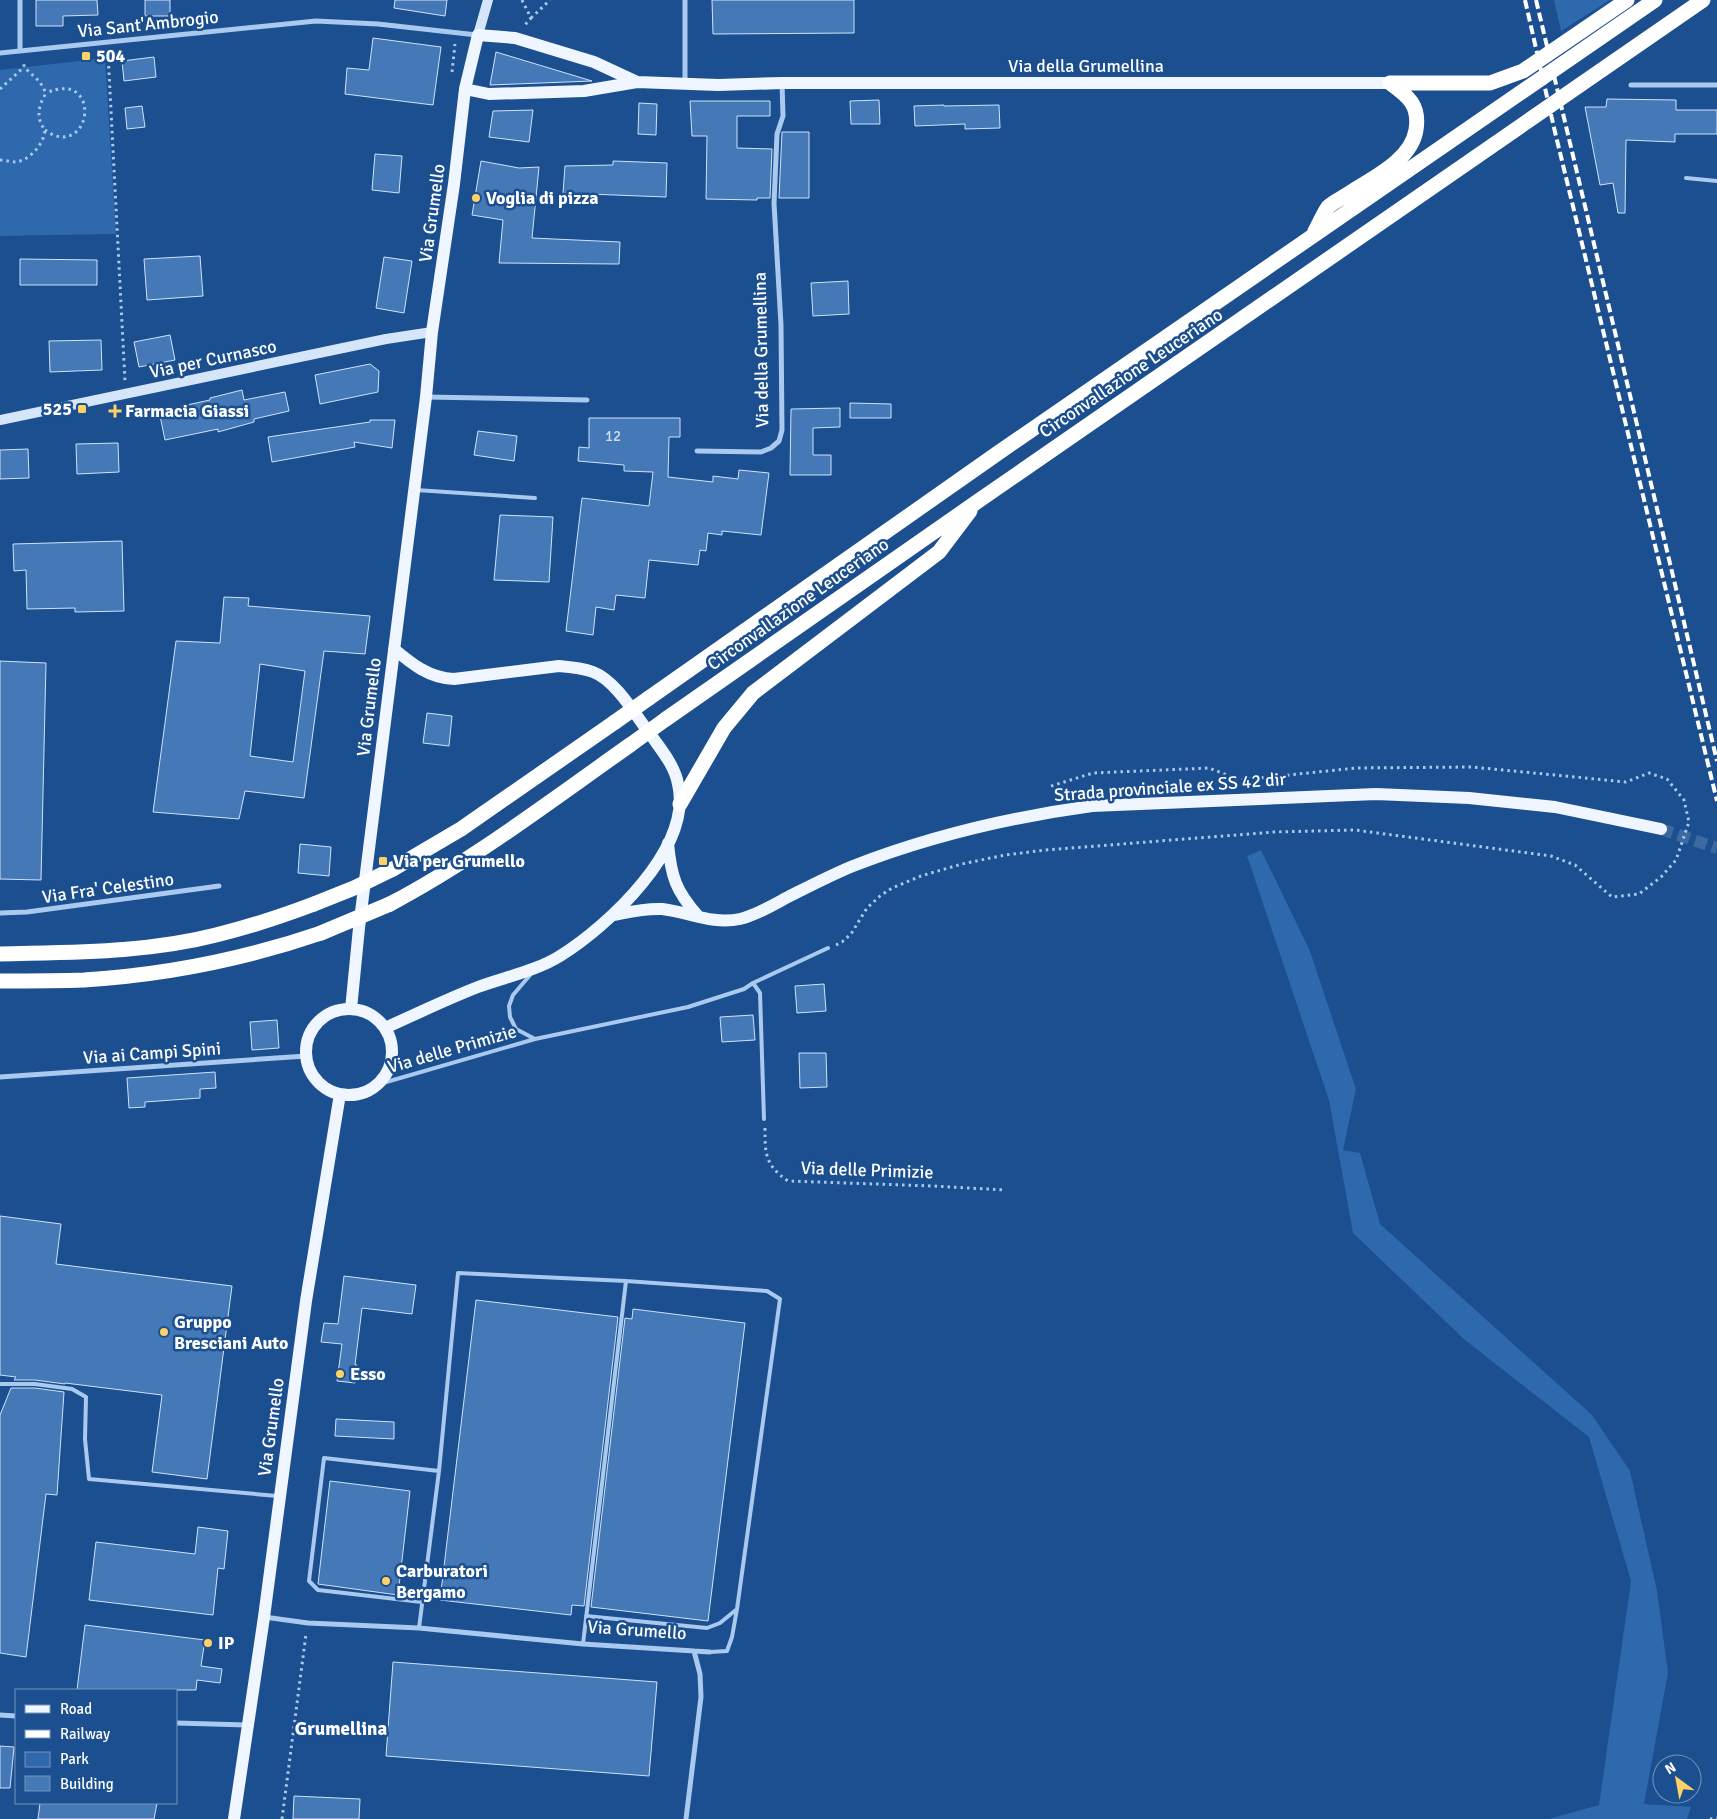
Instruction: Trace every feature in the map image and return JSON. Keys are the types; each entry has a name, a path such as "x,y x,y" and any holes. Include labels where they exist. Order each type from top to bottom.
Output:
{"highway":[{"path":"1390,83 1490,82 1523,71 1561,47 1627,0"},
{"name":"Circonvallazione Leuceriano","path":"0,954 121,950 215,936 314,904 354,888 392,869 461,829 1314,234 1655,0"},
{"name":"Circonvallazione Leuceriano","path":"0,981 82,980 185,968 287,944 390,904 445,873 495,841 978,500 1226,331 1703,0"},
{"path":"1314,234 1329,206 1389,167 1404,155 1412,144 1417,123 1414,106 1410,98 1390,83"},
{"path":"680,804 724,728 753,693 939,552 978,500"}],"main road":[{"name":"Via della Grumellina","path":"478,35 515,38 594,62 637,82"},
{"name":"Via Grumello","path":"351,1009 359,928 426,397 432,332 454,184 465,89 478,35"},
{"name":"Via della Grumellina","path":"465,89 489,94 584,91 637,82 718,85 782,83 1390,83"},
{"path":"385,1028 479,986 508,978 559,957 590,934 613,915 651,873 668,844 680,804 678,784 664,754 617,690 594,672 576,667 559,666 454,680 444,679 420,670 394,649"},
{"name":"Strada provinciale ex SS 42 dir","path":"613,915 637,911 662,910 726,920 740,919 760,912 820,880 896,851 988,824 1092,806 1376,794 1469,798 1555,807 1661,829"},
{"path":"668,844 669,859 676,888 698,916"},
{"path":"351,1009 364,1012 376,1018 385,1028 390,1039 392,1052 387,1070 376,1085 365,1091 353,1094 340,1094 324,1087 315,1078 309,1068 306,1044 310,1032 327,1014 351,1009"},
{"name":"Via Grumello","path":"234,1819 264,1617 306,1301 340,1094"}],"street":[{"path":"20,0 20,51"},
{"path":"478,35 488,0"},
{"path":"685,0 685,84"},
{"name":"Via Sant'Ambrogio","path":"0,53 316,21 378,24 478,35"},
{"name":"Via della Grumellina","path":"697,451 761,452 771,448 779,441 782,430 781,325 774,203 777,134 783,116 782,83"},
{"path":"1631,85 1717,85"},
{"name":"Via per Curnasco","path":"0,420 386,339 432,332"},
{"path":"426,397 587,400"},
{"name":"Via Fra' Celestino","path":"0,913 28,912 219,886"},
{"name":"Via ai Campi Spini","path":"0,1077 306,1056"},
{"name":"Via Grumello","path":"264,1617 308,1622 419,1628 583,1644 710,1652"},
{"path":"686,1819 701,1697 700,1674 694,1651"},
{"path":"0,1715 15,1716"},
{"path":"178,1723 247,1726"}],"lane":[{"path":"1686,178 1717,182"},
{"path":"414,490 535,498"},
{"name":"Via delle Primizie","path":"376,1085 535,1039 688,1007 744,989 828,948"},
{"name":"Via delle Primizie","path":"535,1039 516,1029 510,1017 509,1006 513,994 537,966"},
{"path":"753,983 760,993 764,1118"},
{"path":"419,1628 439,1471 458,1274 626,1281 767,1291 780,1299 737,1609 732,1637 727,1651 710,1652"},
{"path":"583,1644 626,1281"},
{"path":"0,1384 35,1384 72,1388 86,1397 85,1439 89,1479 279,1496"},
{"path":"422,1602 318,1590 310,1581 324,1458 439,1471"},
{"path":"586,1616 707,1628 720,1623 737,1609"}],"path":[{"path":"531,18 550,0"},
{"path":"107,42 126,394"},
{"path":"33,59 24,60 24,67 40,82 46,93"},
{"path":"0,89 24,67"},
{"path":"58,88 70,89 80,96 86,106 85,119 79,129 68,136 56,136 45,130 38,111 46,93 58,88"},
{"path":"0,160 16,162 30,157 45,135 45,130"},
{"path":"828,948 842,942 851,934 867,908 892,888 921,876 962,864 1005,855 1274,832 1355,830 1551,856 1575,865 1612,896 1639,894 1661,877 1676,860 1689,822 1684,800 1667,779 1649,773 1626,782 1472,767 1356,768 1240,780 1209,768 1093,773 1048,787"},
{"name":"Via delle Primizie","path":"764,1118 765,1150 768,1163 777,1174 788,1181 1005,1190"},
{"path":"282,1819 308,1622"},
{"path":"1710,1819 1717,1818"}],"green space":[{"path":"1554,0 1610,0 1561,31"},
{"path":"105,58 116,234 0,236 0,70"},
{"path":"1261,850 1310,951 1356,1089 1343,1150 1360,1153 1380,1224 1592,1415 1630,1471 1657,1591 1668,1673 1644,1804 1691,1807 1687,1819 1549,1819 1599,1805 1631,1581 1589,1437 1465,1340 1353,1233 1329,1100 1247,856"}],"building":[{"path":"36,0 97,0 98,15 63,16 63,26 36,26"},
{"path":"145,0 170,0 170,16 145,16"},
{"path":"395,0 447,0 445,16 394,8"},
{"path":"712,0 854,0 854,33 713,34"},
{"path":"373,38 441,47 433,105 345,94 347,68 369,70"},
{"path":"496,52 592,81 490,85"},
{"path":"154,57 156,77 124,81 122,61"},
{"path":"1607,99 1676,100 1676,110 1717,110 1717,134 1675,134 1675,142 1626,140 1625,213 1618,213 1613,183 1600,185 1585,107 1606,107"},
{"path":"879,100 880,124 851,124 850,101"},
{"path":"690,101 770,101 770,116 737,116 737,148 772,149 770,198 757,198 757,200 706,199 707,136 692,136"},
{"path":"639,103 657,104 656,135 638,134"},
{"path":"999,105 1000,128 965,129 965,124 915,126 914,106"},
{"path":"142,106 145,127 127,129 125,108"},
{"path":"533,110 529,142 489,137 493,111"},
{"path":"782,132 809,132 809,198 779,198"},
{"path":"375,154 402,156 399,193 372,190"},
{"path":"481,161 519,168 539,167 532,238 620,242 619,264 499,263 503,220 472,215"},
{"path":"613,161 667,163 666,197 563,193 565,166 613,165"},
{"path":"200,256 203,296 147,300 144,259"},
{"path":"384,257 412,261 404,313 376,308"},
{"path":"20,259 97,260 97,285 20,285"},
{"path":"848,281 849,314 813,316 811,283"},
{"path":"170,335 175,360 139,367 134,342"},
{"path":"101,340 102,370 50,372 49,341"},
{"path":"370,364 379,371 378,392 320,404 315,375"},
{"path":"242,390 244,400 285,392 289,411 254,419 254,422 218,432 218,429 165,440 159,411 210,400 210,398"},
{"path":"850,403 891,404 891,418 850,418"},
{"path":"840,408 840,427 813,428 813,455 831,455 831,475 790,475 791,409"},
{"path":"589,418 680,418 680,437 669,437 668,477 713,482 713,476 738,479 739,470 769,473 761,535 722,531 722,535 708,533 706,551 700,550 698,565 649,560 645,598 616,595 614,610 596,607 593,635 566,631 582,498 649,506 653,472 624,471 624,465 578,461 579,447 589,448"},
{"path":"370,420 395,420 392,448 354,442 355,447 272,462 268,437 370,422"},
{"path":"478,431 517,436 514,461 474,455"},
{"path":"118,443 119,472 77,474 76,444"},
{"path":"28,449 29,478 0,479 0,450"},
{"path":"500,515 553,517 549,582 494,580"},
{"path":"122,541 124,611 75,612 75,608 27,609 26,570 14,571 13,544"},
{"path":"224,597 249,598 248,606 370,616 365,654 324,651 304,798 245,791 239,819 153,812 176,641 220,643","holes":["260,664 305,671 293,762 250,756"]},
{"path":"0,661 46,663 41,880 0,879"},
{"path":"427,713 452,716 449,746 423,743"},
{"path":"300,844 331,847 329,876 298,873"},
{"path":"824,984 826,1011 797,1013 795,986"},
{"path":"753,1015 755,1040 722,1042 720,1017"},
{"path":"277,1020 279,1048 252,1050 250,1022"},
{"path":"799,1053 826,1053 827,1087 800,1088"},
{"path":"215,1072 216,1088 200,1089 200,1098 145,1102 145,1107 129,1108 127,1078"},
{"path":"0,1216 61,1224 56,1264 232,1286 207,1479 152,1472 162,1395 65,1383 14,1380 16,1377 0,1375"},
{"path":"344,1276 416,1285 412,1314 362,1308 355,1365 357,1365 355,1383 337,1381 342,1344 321,1342 324,1323 338,1324"},
{"path":"476,1300 618,1317 584,1606 572,1605 571,1615 440,1600"},
{"path":"633,1309 745,1323 708,1621 591,1607 625,1318 632,1319"},
{"path":"11,1388 35,1388 64,1392 57,1495 46,1494 26,1657 0,1653 0,1415"},
{"path":"336,1419 394,1422 394,1439 335,1436"},
{"path":"330,1481 410,1491 398,1595 318,1584"},
{"path":"198,1527 228,1531 224,1569 218,1568 213,1615 89,1600 96,1542 195,1554"},
{"path":"85,1625 205,1640 201,1666 222,1669 220,1683 197,1680 196,1690 77,1689"},
{"path":"393,1662 657,1682 649,1776 386,1756"},
{"path":"0,1746 14,1747 10,1788 0,1788"},
{"path":"294,1796 360,1799 359,1819 293,1819"},
{"path":"40,1804 157,1804 154,1819 38,1819"}],"tunnel":[{"path":"1661,829 1717,848"}],"railway":[{"path":"1525,0 1555,132 1717,801"},
{"path":"1536,0 1717,761"}],"place":[{"name":"504","path":"86,56"},
{"name":"Voglia di pizza","path":"476,198"},
{"name":"525","path":"82,409"},
{"name":"Farmacia Giassi","path":"115,411"},
{"name":"Via per Grumello","path":"383,861"},
{"name":"Gruppo Bresciani Auto","path":"164,1332"},
{"name":"Esso","path":"340,1374"},
{"name":"Carburatori Bergamo","path":"386,1581"},
{"name":"IP","path":"208,1643"}],"district":[{"name":"Grumellina","path":"341,1728"}]}
